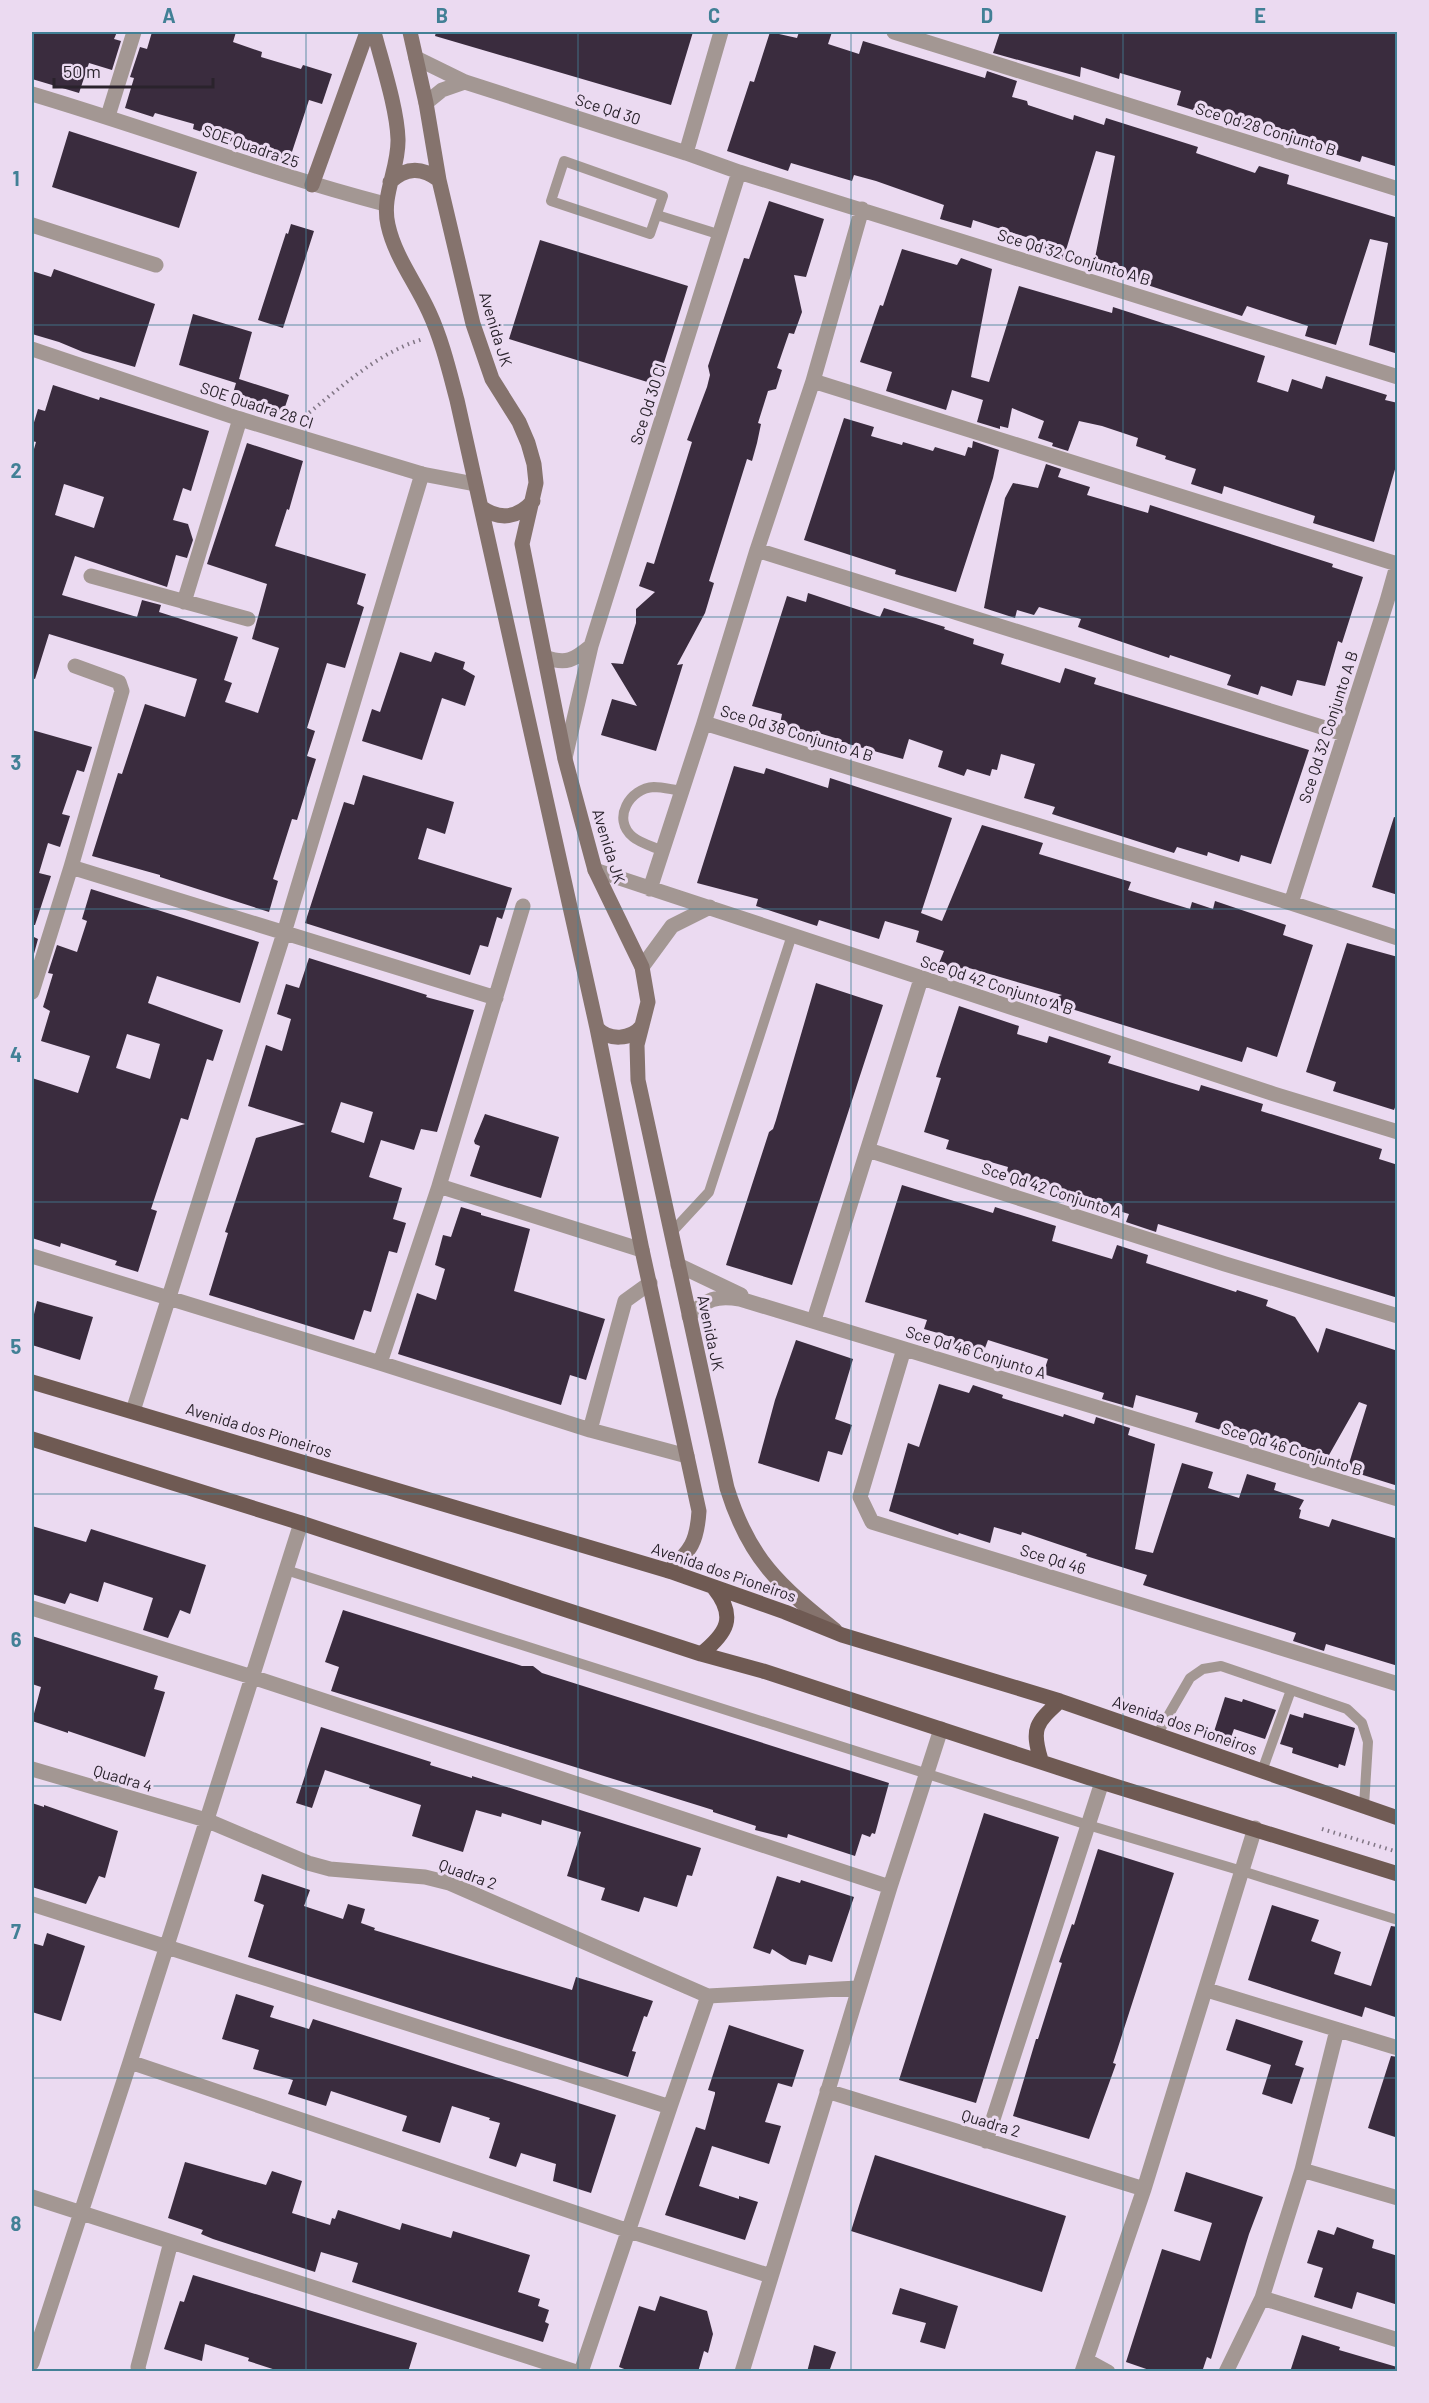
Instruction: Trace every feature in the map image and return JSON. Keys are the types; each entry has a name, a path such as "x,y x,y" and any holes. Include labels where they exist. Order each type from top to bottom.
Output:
{"main road":[{"path":"312,185 367,32"},
{"path":"374,32 396,121 398,140 397,159 385,204 388,225 392,240 439,335 457,400 597,1028 642,1250 699,1511 698,1528 688,1553 669,1570"},
{"name":"Avenida JK","path":"410,32 440,180 480,349 492,379 519,422 528,443 536,483 522,544 565,759 595,870 642,967 648,1002 637,1045 638,1080 727,1488 735,1515 748,1543 772,1574 802,1603 842,1635"},
{"path":"390,182 403,172 417,170 432,174 440,180"},
{"path":"481,507 491,514 507,516 521,512 533,501"},
{"path":"597,1028 605,1035 619,1037 635,1034 642,1026"},
{"name":"Avenida dos Pioneiros","path":"32,1382 669,1570 786,1612 842,1635 1060,1701 1398,1818"},
{"path":"32,1439 301,1523 701,1654 764,1671 1041,1760 1102,1782 1398,1874"},
{"path":"701,1654 721,1635 726,1626 725,1602 714,1588"},
{"path":"1041,1760 1035,1742 1039,1720 1060,1701"}],"street":[{"path":"108,116 134,32"},
{"path":"686,153 721,32"},
{"name":"Sce Qd 28 Conjunto B","path":"894,32 1398,189"},
{"name":"Sce Qd 30","path":"416,58 465,82 739,172"},
{"path":"426,103 442,90 465,82"},
{"name":"SOE Quadra 25","path":"32,94 108,116 312,185 385,204"},
{"name":"Sce Qd 32 Conjunto A B","path":"739,172 1398,377"},
{"name":"Sce Qd 30 Cl","path":"565,759 591,646 739,172"},
{"name":"Sce Qd 38 Conjunto A B","path":"862,209 813,381 757,550 704,723 1398,938"},
{"path":"32,225 156,265"},
{"name":"SOE Quadra 28 CI","path":"32,349 285,433 422,474 475,484"},
{"path":"813,381 1397,563"},
{"path":"184,602 240,419"},
{"path":"133,1411 284,933 422,474"},
{"path":"757,550 1344,734"},
{"name":"Sce Qd 32 Conjunto A B","path":"1291,903 1344,734 1392,603 1397,563"},
{"path":"91,576 248,619"},
{"path":"545,657 559,662 577,657 591,646"},
{"path":"32,992 122,691 119,682 75,666"},
{"path":"650,889 704,723"},
{"path":"71,867 496,998"},
{"name":"Sce Qd 42 Conjunto A B","path":"595,870 921,979 1398,1132"},
{"path":"380,1363 439,1186 523,906"},
{"path":"642,967 672,926 710,907"},
{"path":"814,1320 921,979"},
{"name":"Sce Qd 42 Conjunto A","path":"868,1150 1225,1264 1398,1316"},
{"path":"439,1186 642,1250"},
{"path":"32,1256 590,1430 687,1456"},
{"name":"Sce Qd 46 Conjunto A","path":"678,1265 766,1306"},
{"path":"590,1430 625,1301 650,1283"},
{"name":"Sce Qd 46 Conjunto A","path":"689,1316 704,1302 725,1297 766,1306 1175,1432"},
{"name":"Sce Qd 46","path":"904,1349 860,1497 872,1522 1398,1684"},
{"name":"Sce Qd 46 Conjunto B","path":"1175,1432 1398,1499"},
{"path":"32,2363 82,2214 301,1523"},
{"path":"32,1608 252,1677 890,1887"},
{"path":"742,2372 858,1988 941,1728"},
{"name":"Quadra 4","path":"32,1769 206,1820"},
{"path":"986,2141 1102,1782"},
{"name":"Quadra 2","path":"206,1820 308,1863 330,1869 425,1877 450,1883 708,1996"},
{"path":"1108,2372 1084,2366 1144,2189 1255,1828"},
{"path":"32,1904 670,2107"},
{"path":"581,2372 708,1996 858,1988"},
{"path":"1207,1990 1398,2048"},
{"path":"1226,2372 1262,2298 1302,2169 1337,2030"},
{"path":"130,2062 771,2276"},
{"name":"Quadra 2","path":"827,2091 1144,2189"},
{"path":"1302,2169 1398,2198"},
{"path":"32,2198 576,2372"},
{"path":"139,2372 138,2367 171,2242"},
{"path":"1262,2298 1398,2340"}],"lane":[{"path":"564,161 663,196 657,215 650,234 550,201 564,161"},
{"path":"657,215 721,235"},
{"path":"663,851 633,837 625,827 623,815 627,801 638,792 653,787 682,791"},
{"path":"671,1233 709,1192 792,935"},
{"path":"286,1570 1088,1825 1242,1870 1398,1920"},
{"path":"1157,1735 1190,1678 1203,1668 1221,1666 1347,1709 1362,1723 1368,1742 1364,1806"},
{"path":"1262,1771 1291,1690"}],"path":[{"path":"285,433 373,363 412,342 439,335"}],"building":[{"path":"32,32 117,32 114,39 121,41 112,70 89,63 79,93 32,79"},
{"path":"152,32 236,32 233,42 262,52 261,57 301,69 303,65 332,74 322,104 309,100 289,161 193,129 194,124 155,113 153,117 125,108 134,78 130,77 140,47 147,49"},
{"path":"436,32 693,32 671,105 435,36"},
{"path":"770,32 797,38 799,32 832,32 828,44 859,54 863,41 985,78 987,71 1017,81 1012,97 1027,101 1028,105 1073,120 1074,115 1104,125 1106,118 1198,147 1196,153 1255,173 1259,166 1289,175 1287,184 1398,218 1398,354 1369,345 1388,243 1370,239 1336,345 1305,336 1308,326 1247,306 1242,316 1123,277 1126,268 1095,258 1115,156 1096,151 1063,260 1031,250 1035,240 973,220 971,228 940,219 944,205 876,181 854,175 852,181 791,163 788,171 727,151 750,81 754,82"},
{"path":"1000,32 1398,32 1398,167 1362,156 1360,162 1177,105 1181,91 1120,73 1119,79 1081,67 1080,77 993,53"},
{"path":"69,131 197,172 179,228 52,187"},
{"path":"769,201 824,219 806,277 794,275 802,312 794,334 789,333 777,368 782,370 776,389 768,391 758,423 761,424 752,461 747,459 709,581 714,583 705,613 677,665 683,664 656,751 601,735 612,699 637,706 611,663 623,664 636,623 636,609 655,592 639,586 647,562 654,564 692,442 687,440 707,387 710,375 708,366 744,258 749,259"},
{"path":"291,224 314,231 283,328 258,320 286,233 288,234"},
{"path":"540,240 688,286 657,385 509,339"},
{"path":"902,249 957,265 961,258 992,269 971,377 989,382 1019,286 1112,313 1113,307 1265,356 1257,382 1288,392 1292,379 1322,389 1326,376 1387,395 1385,400 1398,403 1398,459 1374,542 1313,523 1315,516 1224,486 1222,494 1191,484 1196,469 1136,446 1138,438 1102,426 1079,421 1068,451 1038,438 1044,421 1012,408 1008,428 1000,426 1000,429 977,422 983,400 952,390 946,410 886,391 892,372 860,362 880,305 883,306"},
{"path":"54,269 155,304 135,367 32,334 32,271 51,277"},
{"path":"193,314 252,332 239,379 289,395 283,413 232,397 236,383 179,365"},
{"path":"53,385 209,431 191,491 183,488 173,520 188,524 193,540 187,558 176,555 167,587 75,556 62,595 137,617 142,600 161,605 159,612 238,637 224,680 232,683 225,702 258,713 279,648 252,639 267,584 207,564 247,443 303,461 289,510 287,509 275,546 366,574 357,604 364,607 345,668 327,663 307,728 315,731 307,756 316,759 297,820 292,819 273,879 278,881 269,912 160,877 160,875 92,856 118,773 122,774 145,704 185,717 197,679 49,634 35,679 32,678 32,456 36,442 32,441 32,429 38,409 45,411","holes":["64,484 104,497 94,528 55,515"]},
{"path":"844,418 874,427 871,436 902,445 903,442 933,451 935,447 965,456 968,447 972,448 973,441 999,450 993,478 956,592 895,574 896,570 804,540"},
{"path":"1046,464 1061,469 1058,477 1090,487 1087,495 1148,513 1150,505 1333,564 1332,567 1363,577 1342,643 1338,641 1325,686 1297,680 1292,696 1261,686 1258,695 1227,685 1231,675 1170,655 1169,658 1078,627 1081,619 1039,607 1034,615 1017,610 1015,618 984,608 1005,498 1013,483 1038,488"},
{"path":"808,593 880,617 884,608 945,627 944,629 974,639 973,644 1004,654 1001,664 1060,683 1065,668 1096,678 1094,684 1309,750 1271,864 1241,855 1239,862 1208,852 1207,856 1177,847 1174,853 1052,814 1055,807 1024,798 1035,764 1001,754 997,770 992,769 990,776 967,769 964,776 938,767 943,751 909,739 903,759 841,742 842,740 812,731 809,739 779,729 782,714 752,706 787,596 806,602"},
{"path":"400,652 431,662 435,652 465,662 463,669 475,676 465,706 442,698 422,760 362,741 372,709 380,712"},
{"path":"32,730 92,747 84,772 77,770 62,814 70,816 60,847 48,843 39,873 51,876 35,925 32,925"},
{"path":"734,766 764,774 766,768 828,788 830,778 952,818 921,913 942,921 982,825 1043,843 1039,854 1131,882 1128,890 1190,909 1192,902 1213,909 1215,901 1286,925 1283,935 1313,945 1277,1057 1247,1047 1242,1062 1046,1001 1062,995 969,968 953,972 937,968 944,951 916,942 919,931 885,921 879,939 819,920 817,926 756,906 758,899 697,883"},
{"path":"363,775 454,802 445,834 427,828 418,859 512,888 502,919 497,917 488,947 480,945 470,975 305,923 344,802 354,805"},
{"path":"1394,817 1398,818 1398,895 1372,887"},
{"path":"91,889 259,942 240,1003 157,976 148,1003 223,1030 213,1061 207,1059 188,1120 181,1118 151,1209 157,1211 138,1272 115,1265 117,1261 61,1243 60,1247 32,1238 32,1078 78,1093 90,1056 41,1041 50,1011 43,1007 53,974 48,973 57,945 77,952 87,921 82,919","holes":["127,1034 160,1044 150,1079 116,1068"]},
{"path":"32,936 38,939 32,961"},
{"path":"1347,943 1398,957 1398,1100 1394,1110 1333,1091 1336,1082 1306,1072"},
{"path":"309,958 427,995 426,997 474,1010 437,1132 421,1129 414,1150 381,1140 369,1177 402,1188 393,1219 406,1223 397,1253 389,1251 371,1312 364,1310 354,1340 209,1295 228,1233 225,1232 256,1138 305,1124 248,1106 266,1045 282,1051 291,1019 277,1014 286,984 299,988","holes":["341,1102 373,1112 364,1143 331,1132"]},
{"path":"816,983 883,1005 792,1285 726,1265 769,1132 773,1129 776,1120"},
{"path":"959,1006 1019,1026 1017,1034 1047,1043 1049,1036 1111,1056 1108,1063 1199,1091 1201,1085 1263,1104 1261,1111 1382,1149 1379,1159 1398,1165 1398,1298 1158,1224 1156,1232 1126,1222 1129,1214 1036,1186 1006,1175 1008,1167 946,1149 949,1140 924,1132 941,1078 936,1077"},
{"path":"485,1114 559,1137 541,1198 470,1176 480,1146 474,1141"},
{"path":"902,1185 993,1213 995,1207 1056,1226 1052,1241 1112,1259 1117,1245 1148,1255 1146,1263 1268,1300 1266,1306 1295,1317 1318,1353 1326,1328 1398,1351 1398,1486 1347,1470 1367,1405 1359,1402 1329,1455 1258,1434 1256,1441 1195,1422 1198,1413 1136,1395 1133,1408 1102,1399 1104,1393 1043,1374 1048,1359 988,1340 982,1356 951,1347 955,1338 924,1329 927,1320 865,1302"},
{"path":"461,1207 530,1229 514,1291 605,1319 586,1380 570,1375 561,1405 398,1354 417,1293 436,1300 445,1269 435,1265 443,1235 451,1237"},
{"path":"37,1301 93,1317 80,1360 32,1345 32,1323"},
{"path":"796,1340 853,1359 835,1419 852,1425 842,1455 828,1451 819,1482 758,1463 775,1400"},
{"path":"939,1384 969,1393 973,1385 1003,1395 1002,1398 1094,1424 1096,1417 1130,1428 1128,1435 1155,1444 1135,1549 1153,1553 1182,1463 1213,1472 1208,1488 1239,1498 1247,1474 1276,1483 1274,1490 1304,1500 1299,1509 1301,1510 1299,1518 1329,1527 1332,1519 1398,1539 1398,1666 1326,1644 1324,1651 1293,1641 1296,1633 1143,1585 1147,1575 1086,1556 1087,1554 1022,1532 1021,1535 994,1527 990,1543 959,1533 958,1535 889,1511 908,1443 919,1447"},
{"path":"32,1526 86,1542 91,1529 206,1565 190,1614 180,1610 168,1638 143,1630 153,1598 104,1582 98,1602 70,1593 65,1604 32,1594"},
{"path":"343,1610 522,1666 533,1666 542,1673 889,1783 875,1834 872,1833 870,1837 862,1834 855,1856 788,1834 787,1838 755,1830 756,1826 713,1812 713,1810 331,1691 339,1667 325,1662"},
{"path":"32,1636 158,1676 154,1689 165,1692 145,1757 32,1721 41,1687 32,1684"},
{"path":"1225,1697 1242,1702 1243,1699 1276,1710 1265,1739 1234,1729 1229,1743 1212,1738"},
{"path":"1304,1713 1355,1728 1345,1766 1339,1764 1338,1768 1292,1753 1293,1748 1280,1744 1290,1714 1303,1718"},
{"path":"321,1727 431,1762 430,1765 701,1848 692,1876 687,1875 677,1907 644,1897 639,1912 601,1900 605,1888 567,1876 581,1832 542,1820 541,1825 502,1813 501,1817 476,1810 463,1852 412,1836 421,1805 369,1788 370,1785 325,1770 312,1808 296,1803"},
{"path":"32,1803 44,1807 44,1805 118,1831 105,1878 99,1876 86,1904 32,1887"},
{"path":"984,1813 1059,1837 976,2103 899,2080"},
{"path":"1098,1849 1174,1873 1113,2063 1116,2064 1089,2139 1013,2116 1062,1963 1059,1962 1072,1924 1074,1925"},
{"path":"262,1874 310,1890 304,1906 343,1919 348,1904 365,1909 361,1923 375,1928 374,1930 572,1990 576,1977 653,2001 647,2017 644,2016 632,2051 636,2052 628,2077 248,1957 264,1905 254,1901"},
{"path":"777,1876 800,1883 801,1880 854,1897 832,1962 809,1955 806,1965 791,1961 772,1949 770,1954 753,1948"},
{"path":"1272,1905 1319,1920 1311,1941 1341,1952 1334,1974 1371,1986 1391,1926 1398,1927 1398,2018 1365,2007 1362,2017 1248,1980"},
{"path":"47,1933 85,1946 61,2021 32,2012 32,1943 43,1946"},
{"path":"236,1994 274,2006 270,2017 309,2029 313,2019 616,2115 591,2193 553,2181 556,2164 521,2153 516,2167 489,2158 500,2123 489,2120 490,2118 452,2106 440,2143 402,2131 407,2116 331,2091 326,2106 288,2094 293,2080 253,2069 259,2050 222,2039"},
{"path":"1236,2019 1303,2041 1295,2065 1304,2068 1292,2104 1262,2094 1271,2065 1226,2050"},
{"path":"729,2025 804,2050 792,2087 778,2083 765,2122 781,2126 769,2164 712,2146 699,2186 739,2199 739,2196 758,2202 745,2240 665,2215 696,2127 705,2130 715,2094 708,2090"},
{"path":"1391,2056 1398,2057 1398,2138 1368,2128"},
{"path":"875,2155 1066,2216 1042,2292 851,2231"},
{"path":"185,2162 266,2185 272,2171 302,2181 292,2213 330,2225 338,2210 400,2230 402,2223 451,2238 453,2231 530,2255 518,2292 540,2299 538,2306 549,2310 545,2322 549,2324 543,2342 352,2282 358,2263 321,2252 315,2272 213,2239 201,2234 203,2230 168,2218"},
{"path":"1186,2172 1263,2197 1249,2234 1211,2359 1207,2357 1202,2372 1155,2372 1126,2362 1162,2249 1200,2261 1212,2223 1174,2211"},
{"path":"1337,2227 1374,2240 1372,2248 1398,2256 1398,2305 1357,2292 1352,2309 1314,2297 1323,2268 1307,2263 1318,2230 1334,2235"},
{"path":"193,2275 417,2343 408,2372 282,2372 248,2361 249,2358 205,2344 202,2361 164,2349 180,2301 184,2302"},
{"path":"900,2288 958,2306 945,2349 920,2342 926,2323 892,2314"},
{"path":"660,2296 707,2311 713,2334 708,2353 704,2351 698,2372 632,2372 619,2367 639,2306 655,2311"},
{"path":"1302,2335 1340,2347 1339,2350 1397,2367 1397,2372 1290,2372"},
{"path":"814,2345 836,2352 829,2372 807,2372"}]}
